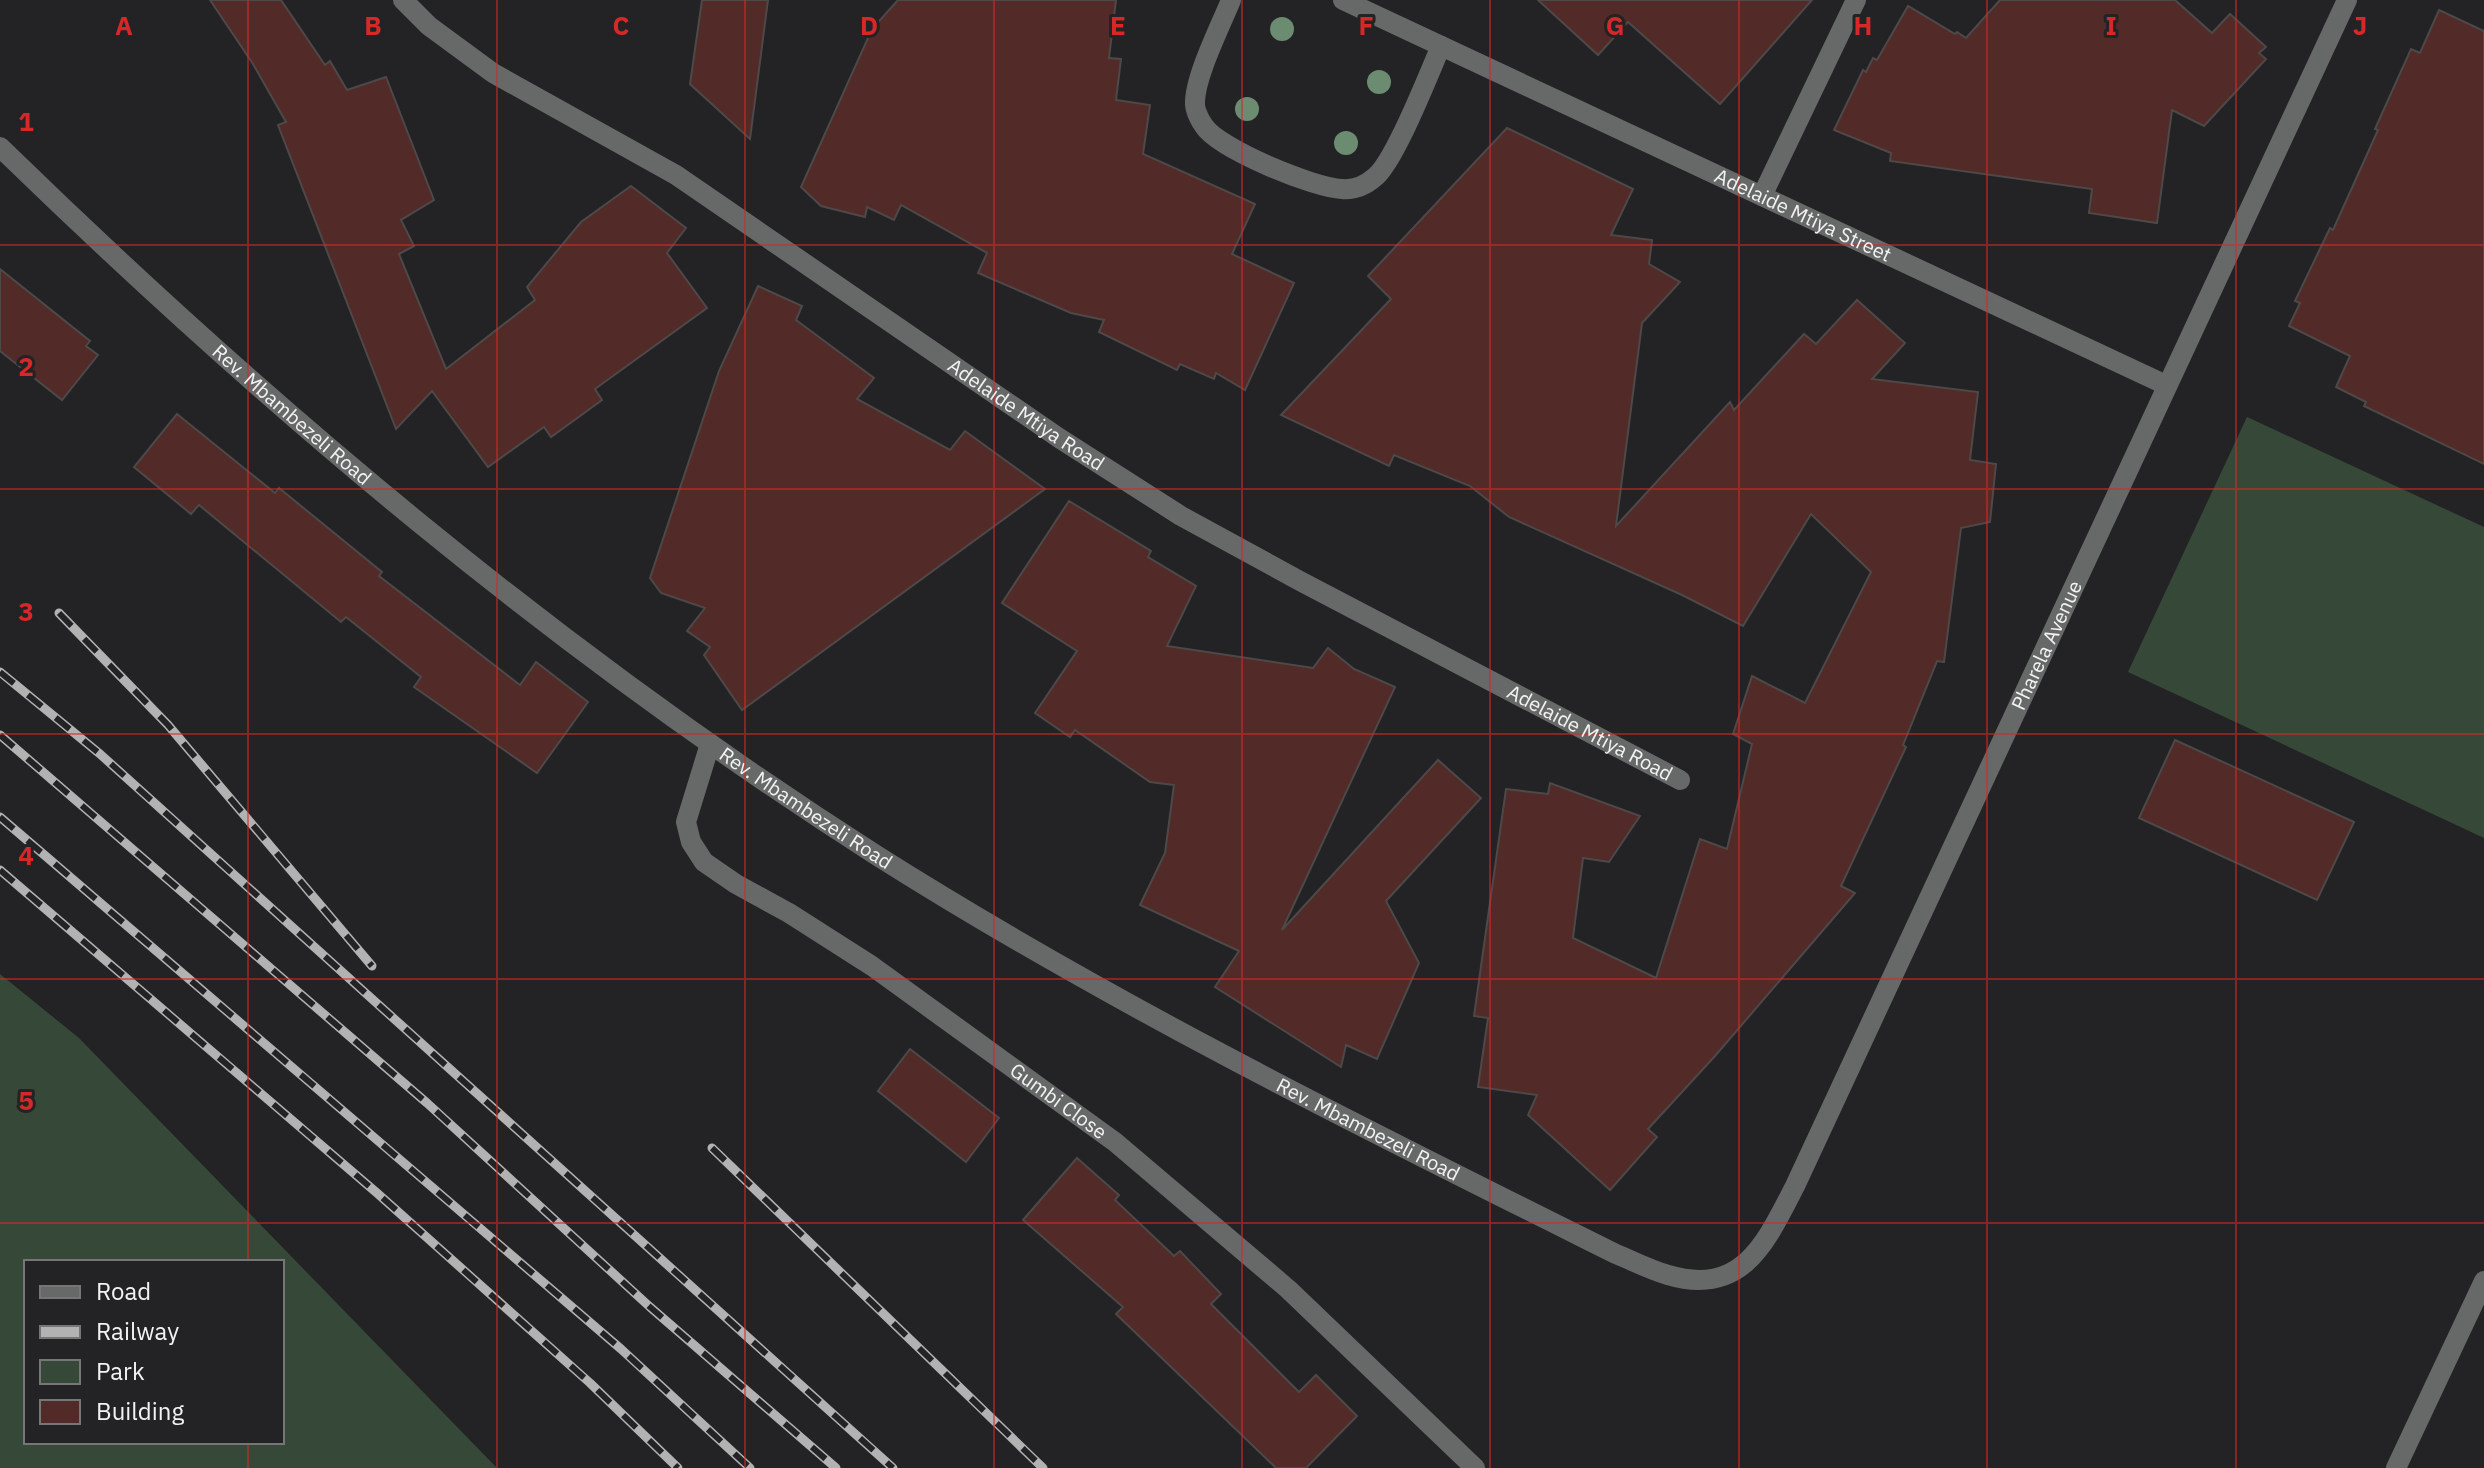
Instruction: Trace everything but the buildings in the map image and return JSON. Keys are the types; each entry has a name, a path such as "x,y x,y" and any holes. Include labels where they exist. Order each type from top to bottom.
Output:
{"street":[{"name":"Adelaide Mtiya Road","path":"403,0 429,26 493,73 676,175 1059,438 1181,516 1680,780"},
{"path":"1231,0 1198,82 1195,105 1204,128 1227,146 1277,169 1323,185 1343,189 1361,186 1378,175 1390,157 1441,46"},
{"path":"1762,196 1856,0"},
{"name":"Pharela Avenue","path":"1729,1276 1743,1267 1762,1246 1795,1186 2347,0"},
{"name":"Adelaide Mtiya Street","path":"1345,1 2166,385"},
{"name":"Rev. Mbambezeli Road","path":"0,147 109,253 310,433 518,603 710,744 877,855 1068,970 1284,1089 1669,1276 1702,1279 1729,1276"},
{"name":"Gumbi Close","path":"710,744 686,822 691,842 704,862 872,966 1115,1142 1288,1289 1475,1468"},
{"path":"2396,1468 2484,1281"}],"green space":[{"path":"2247,417 2484,527 2484,838 2128,672"},
{"path":"0,974 79,1038 497,1468 0,1468"}],"railway":[{"path":"59,613 168,725 372,966"},
{"path":"0,672 100,754 893,1468"},
{"path":"0,735 427,1103 650,1307 836,1468"},
{"path":"0,817 621,1349 750,1468"},
{"path":"0,870 377,1193 590,1383 678,1468"},
{"path":"712,1148 1043,1468"}]}
